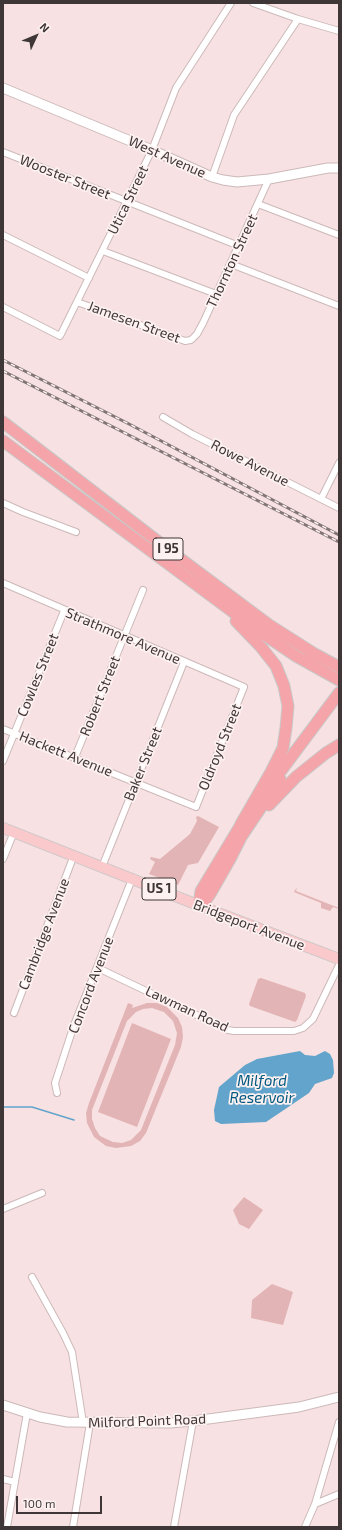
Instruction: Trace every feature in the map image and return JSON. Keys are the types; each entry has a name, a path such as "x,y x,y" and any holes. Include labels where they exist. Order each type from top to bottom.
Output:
{"highway":[{"name":"I 95","path":"3,422 227,594 270,625 313,653 339,667"},
{"name":"I 95","path":"3,441 211,596 290,652 338,680"},
{"path":"199,906 201,891 271,772 282,748 288,706 284,686 276,666 269,656 211,596"},
{"path":"313,653 339,661"},
{"path":"240,824 339,693"},
{"path":"199,906 210,894 230,860 241,837 257,812 293,761 339,701"},
{"path":"230,860 273,800 296,777 326,753 339,745"}],"main road":[{"name":"Bridgeport Avenue","path":"3,828 132,878 199,906 339,959"}],"street":[{"name":"Utica Street","path":"3,307 60,336 152,150 176,88 231,3"},
{"path":"253,3 298,19 339,31"},
{"path":"212,178 234,116 298,19"},
{"name":"West Avenue","path":"3,88 152,150 212,178 237,182 269,179 328,168 339,168"},
{"name":"Wooster Street","path":"3,152 239,246"},
{"name":"Thornton Street","path":"191,340 196,336 203,323 269,179"},
{"path":"258,204 339,235"},
{"path":"3,235 89,278"},
{"path":"103,251 216,294"},
{"path":"230,264 339,306"},
{"name":"Jamesen Street","path":"77,302 185,341 191,340"},
{"name":"Rowe Avenue","path":"163,417 192,434 339,508"},
{"path":"321,499 339,463"},
{"path":"3,502 23,512 76,532"},
{"name":"Strathmore Avenue","path":"4,585 244,687"},
{"name":"Robert Street","path":"75,758 143,590"},
{"name":"Cowles Street","path":"3,761 64,610"},
{"name":"Baker Street","path":"102,867 184,662"},
{"name":"Oldroyd Street","path":"196,807 244,687"},
{"name":"Hackett Avenue","path":"3,729 196,807"},
{"path":"3,859 14,832"},
{"name":"Cambridge Avenue","path":"14,1013 74,855"},
{"name":"Concord Avenue","path":"57,1093 55,1083 74,1025 98,968 132,878"},
{"name":"Lawman Road","path":"98,968 228,1030 294,1031 303,1028 313,1019 339,965"},
{"path":"3,1209 42,1193"},
{"path":"32,1277 72,1352 86,1423 73,1527"},
{"name":"Milford Point Road","path":"3,1404 52,1420 86,1423 170,1423 299,1407 339,1397"},
{"path":"7,1527 27,1413"},
{"path":"174,1527 193,1421"},
{"path":"305,1527 315,1504 339,1422"},
{"path":"3,1480 15,1482"},
{"path":"315,1504 339,1494"}],"shaded area":[{"path":"198,816 219,827 198,863 188,865 178,885 149,874 155,862 150,859 151,857 160,859 190,834 197,821 196,817"},
{"path":"297,887 296,891 339,909 333,907 330,911 321,908 321,903 294,892"},
{"path":"261,978 305,993 306,996 295,1022 250,1006 249,1004 258,979"},
{"path":"128,1003 133,1005 132,1008 147,1003 157,1003 167,1007 178,1018 182,1027 183,1037 181,1047 146,1133 140,1141 131,1146 116,1148 106,1146 94,1137 87,1123 86,1113","holes":["152,1008 164,1012 173,1021 177,1033 175,1045 141,1130 131,1140 122,1143 113,1142 100,1136 92,1119 92,1110 127,1021 136,1012 143,1009"]},
{"path":"132,1023 171,1039 137,1127 98,1112"},
{"path":"244,1197 263,1210 249,1229 239,1224 233,1210"},
{"path":"272,1284 293,1292 283,1325 251,1318 252,1300"}],"water":[{"name":"Milford Reservoir","path":"300,1051 305,1055 315,1056 325,1051 330,1054 333,1060 334,1073 332,1078 315,1084 309,1093 266,1122 221,1124 215,1121 214,1110 219,1087 245,1065 257,1059"}],"waterway":[{"path":"3,1107 32,1107 74,1120"}],"railway":[{"path":"3,360 131,425 339,535"},
{"path":"3,371 339,542"}]}
